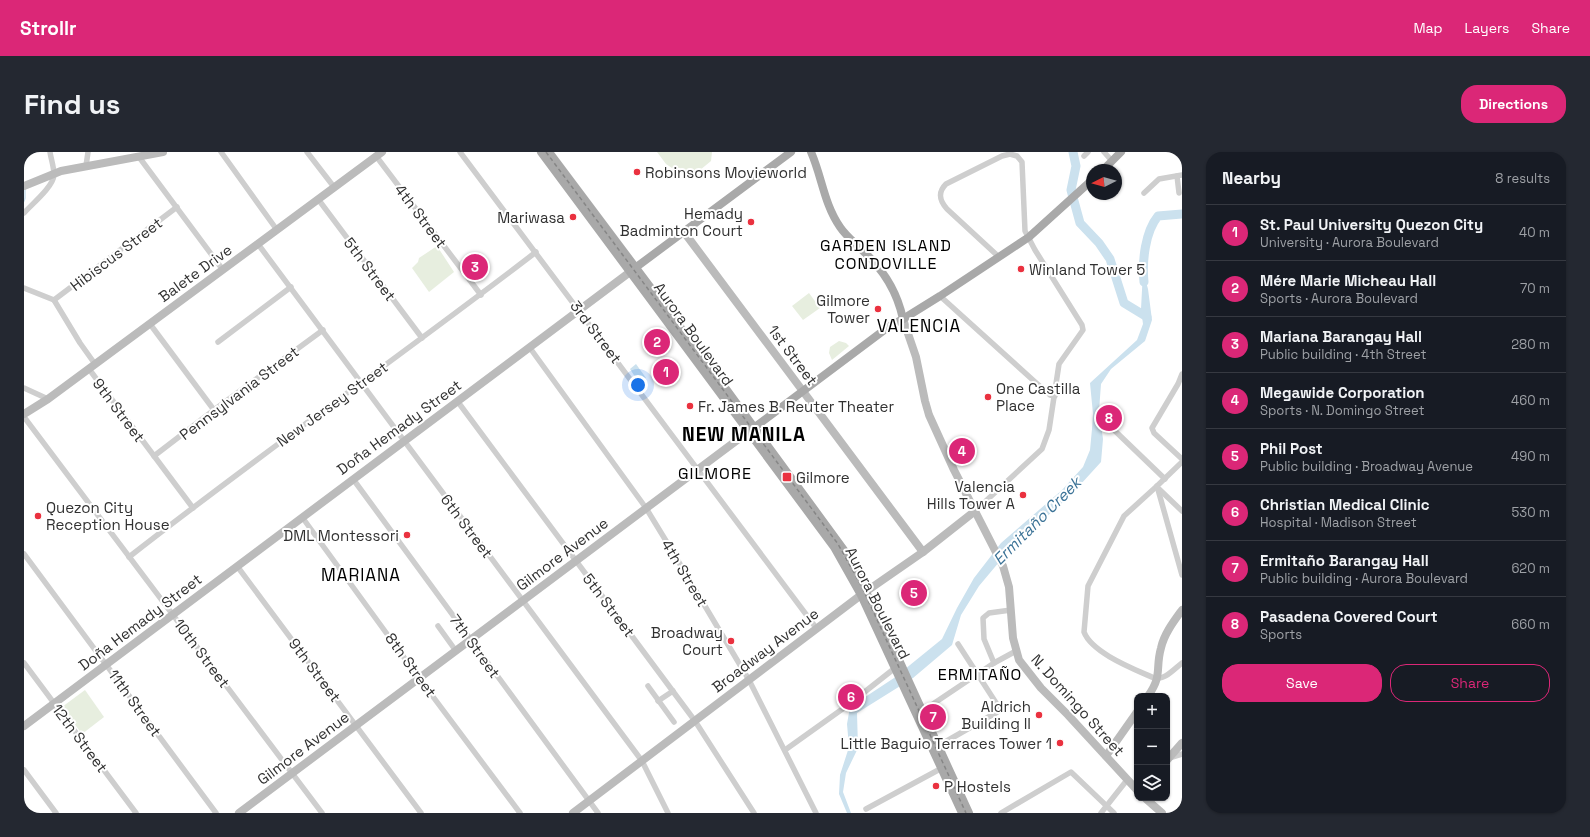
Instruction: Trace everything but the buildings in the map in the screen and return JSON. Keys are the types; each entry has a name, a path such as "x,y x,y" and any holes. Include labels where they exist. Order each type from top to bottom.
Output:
{"main road":[{"path":"26,185 54,173 163,152"},
{"name":"Aurora Boulevard","path":"540,152 633,270"},
{"name":"Aurora Boulevard","path":"549,152 633,270 751,429 834,547 864,593 906,683 942,768 969,813"},
{"name":"Doña Hemady Street","path":"24,726 791,152"},
{"name":"N. Domingo Street","path":"811,152 826,197 837,223 850,239 883,272 896,294 916,357 929,415 1003,566 1009,587 1016,651 1022,664 1033,679 1134,787"},
{"name":"Balete Drive","path":"24,415 48,399 379,154"},
{"path":"1108,164 1115,155"},
{"name":"Gilmore Avenue","path":"239,813 891,324 903,319 940,296 1029,237 1086,186"},
{"name":"1st Street","path":"684,232 923,552"},
{"name":"Broadway Avenue","path":"573,813 864,593 923,552 975,511"},
{"path":"1150,693 1158,679 1162,643 1182,610"},
{"name":"Aurora Boulevard","path":"919,713 938,746 956,792 962,813"},
{"path":"1106,756 1134,716"},
{"path":"1170,757 1182,743"},
{"path":"1148,801 1162,813"}],"street":[{"path":"24,213 50,184 54,173 50,152"},
{"path":"86,166 88,152"},
{"path":"221,152 277,230"},
{"path":"307,152 334,188"},
{"name":"3rd Street","path":"460,152 817,629"},
{"path":"1104,152 1115,155"},
{"name":"4th Street","path":"379,154 481,295"},
{"path":"975,511 1042,449 1048,430 1055,396 1059,364 1084,330 1026,231 1022,162 1017,156 1010,154 1002,156 946,184 942,188 940,194 943,204 1000,257"},
{"path":"139,157 223,270"},
{"path":"1144,193 1159,179 1180,176 1179,193"},
{"name":"5th Street","path":"318,199 422,338"},
{"name":"Hibiscus Street","path":"54,300 177,207"},
{"name":"6th Street","path":"258,244 642,761 668,813"},
{"name":"New Jersey Street","path":"129,557 481,295 536,252"},
{"path":"218,342 291,287"},
{"path":"24,288 54,300"},
{"path":"940,296 1034,381 1050,394 1055,396"},
{"name":"9th Street","path":"54,300 80,342 92,366 154,456 193,508"},
{"path":"150,324 214,410"},
{"name":"Pennsylvania Street","path":"154,456 323,330"},
{"name":"4th Street","path":"530,348 646,508 749,680 816,813"},
{"path":"1182,374 1178,384 1152,428 1154,433 1182,461 1158,487 1124,516 1088,586 1084,632 1086,638 1108,656 1158,679 1167,675 1182,663"},
{"path":"24,388 48,399"},
{"name":"5th Street","path":"458,402 696,721 754,813"},
{"name":"10th Street","path":"24,415 322,813"},
{"path":"1113,429 1164,479"},
{"name":"7th Street","path":"353,479 598,813"},
{"path":"1158,487 1182,511"},
{"path":"1158,487 1182,574"},
{"name":"8th Street","path":"302,517 419,678 520,813"},
{"name":"11th Street","path":"24,554 216,813"},
{"name":"9th Street","path":"237,566 422,813"},
{"path":"994,663 984,639 983,618 989,612 1012,610"},
{"path":"438,626 456,650"},
{"path":"938,746 999,711 1000,709 958,644"},
{"path":"919,713 994,663 1016,651"},
{"name":"12th Street","path":"24,664 136,813"},
{"path":"785,750 899,670"},
{"path":"648,686 674,722"},
{"path":"658,701 673,691"},
{"path":"1170,758 1182,754"},
{"path":"866,809 942,768"},
{"path":"24,770 56,813"},
{"path":"1002,813 1071,772 1114,813"},
{"path":"1101,813 1128,780"},
{"path":"1179,813 1182,810"}],"green space":[{"path":"657,152 712,152 711,161 694,175 678,172 666,164"},
{"path":"437,246 454,272 429,292 412,268 418,262 419,258"},
{"path":"809,293 820,308 803,320 792,306"},
{"path":"839,341 846,343 849,346 832,360 829,353 830,347"},
{"path":"85,690 104,717 82,734 62,707"}],"water":[{"name":"Ermitaño Creek","path":"1143,271 1148,289 1152,320 1145,341 1111,369 1101,384 1099,411 1103,439 1101,462 1070,496 1010,549 979,586 961,615 952,645 913,678 857,713 858,748 846,773 843,792 851,813 847,813 839,794 840,775 849,747 847,724 850,707 894,678 942,639 974,578 1001,543 1062,490 1083,467 1090,450 1092,429 1093,414 1090,383 1137,340 1143,324 1141,309"},
{"path":"636,364 646,378 639,383 630,369"}],"waterway":[{"path":"1073,152 1076,166 1071,190 1080,223 1099,243 1110,259 1124,303 1147,317"},
{"path":"24,201 25,189"},
{"name":"Ermitaño Creek","path":"1144,282 1145,247 1150,230 1158,216 1182,214"}],"railway":[{"path":"546,152 838,544 862,587 966,813"}],"place":[{"name":"Robinsons Movieworld","path":"637,172"},
{"name":"Mariwasa","path":"573,217"},
{"name":"Hemady Badminton Court","path":"751,222"},
{"name":"Mariana Barangay Hall","path":"475,267"},
{"name":"Winland Tower 5","path":"1021,269"},
{"name":"Gilmore Tower","path":"878,309"},
{"name":"Mére Marie Micheau Hall","path":"657,342"},
{"name":"St. Paul University Quezon City","path":"666,372"},
{"name":"One Castilla Place","path":"988,397"},
{"name":"Fr. James B. Reuter Theater","path":"690,406"},
{"name":"Pasadena Covered Court","path":"1109,418"},
{"name":"Megawide Corporation","path":"962,451"},
{"name":"Gilmore","path":"787,477"},
{"name":"Valencia Hills Tower A","path":"1023,495"},
{"name":"Quezon City Reception House","path":"38,516"},
{"name":"DML Montessori","path":"407,535"},
{"name":"Phil Post","path":"914,593"},
{"name":"Broadway Court","path":"731,641"},
{"name":"Christian Medical Clinic","path":"851,697"},
{"name":"Aldrich Building II","path":"1039,715"},
{"name":"Ermitaño Barangay Hall","path":"933,717"},
{"name":"Little Baguio Terraces Tower 1","path":"1060,743"},
{"name":"P Hostels","path":"936,786"}],"district":[{"name":"GARDEN ISLAND CONDOVILLE","path":"886,254"},
{"name":"VALENCIA","path":"919,326"},
{"name":"NEW MANILA","path":"744,434"},
{"name":"GILMORE","path":"715,473"},
{"name":"MARIANA","path":"361,575"},
{"name":"ERMITAÑO","path":"980,674"}]}
